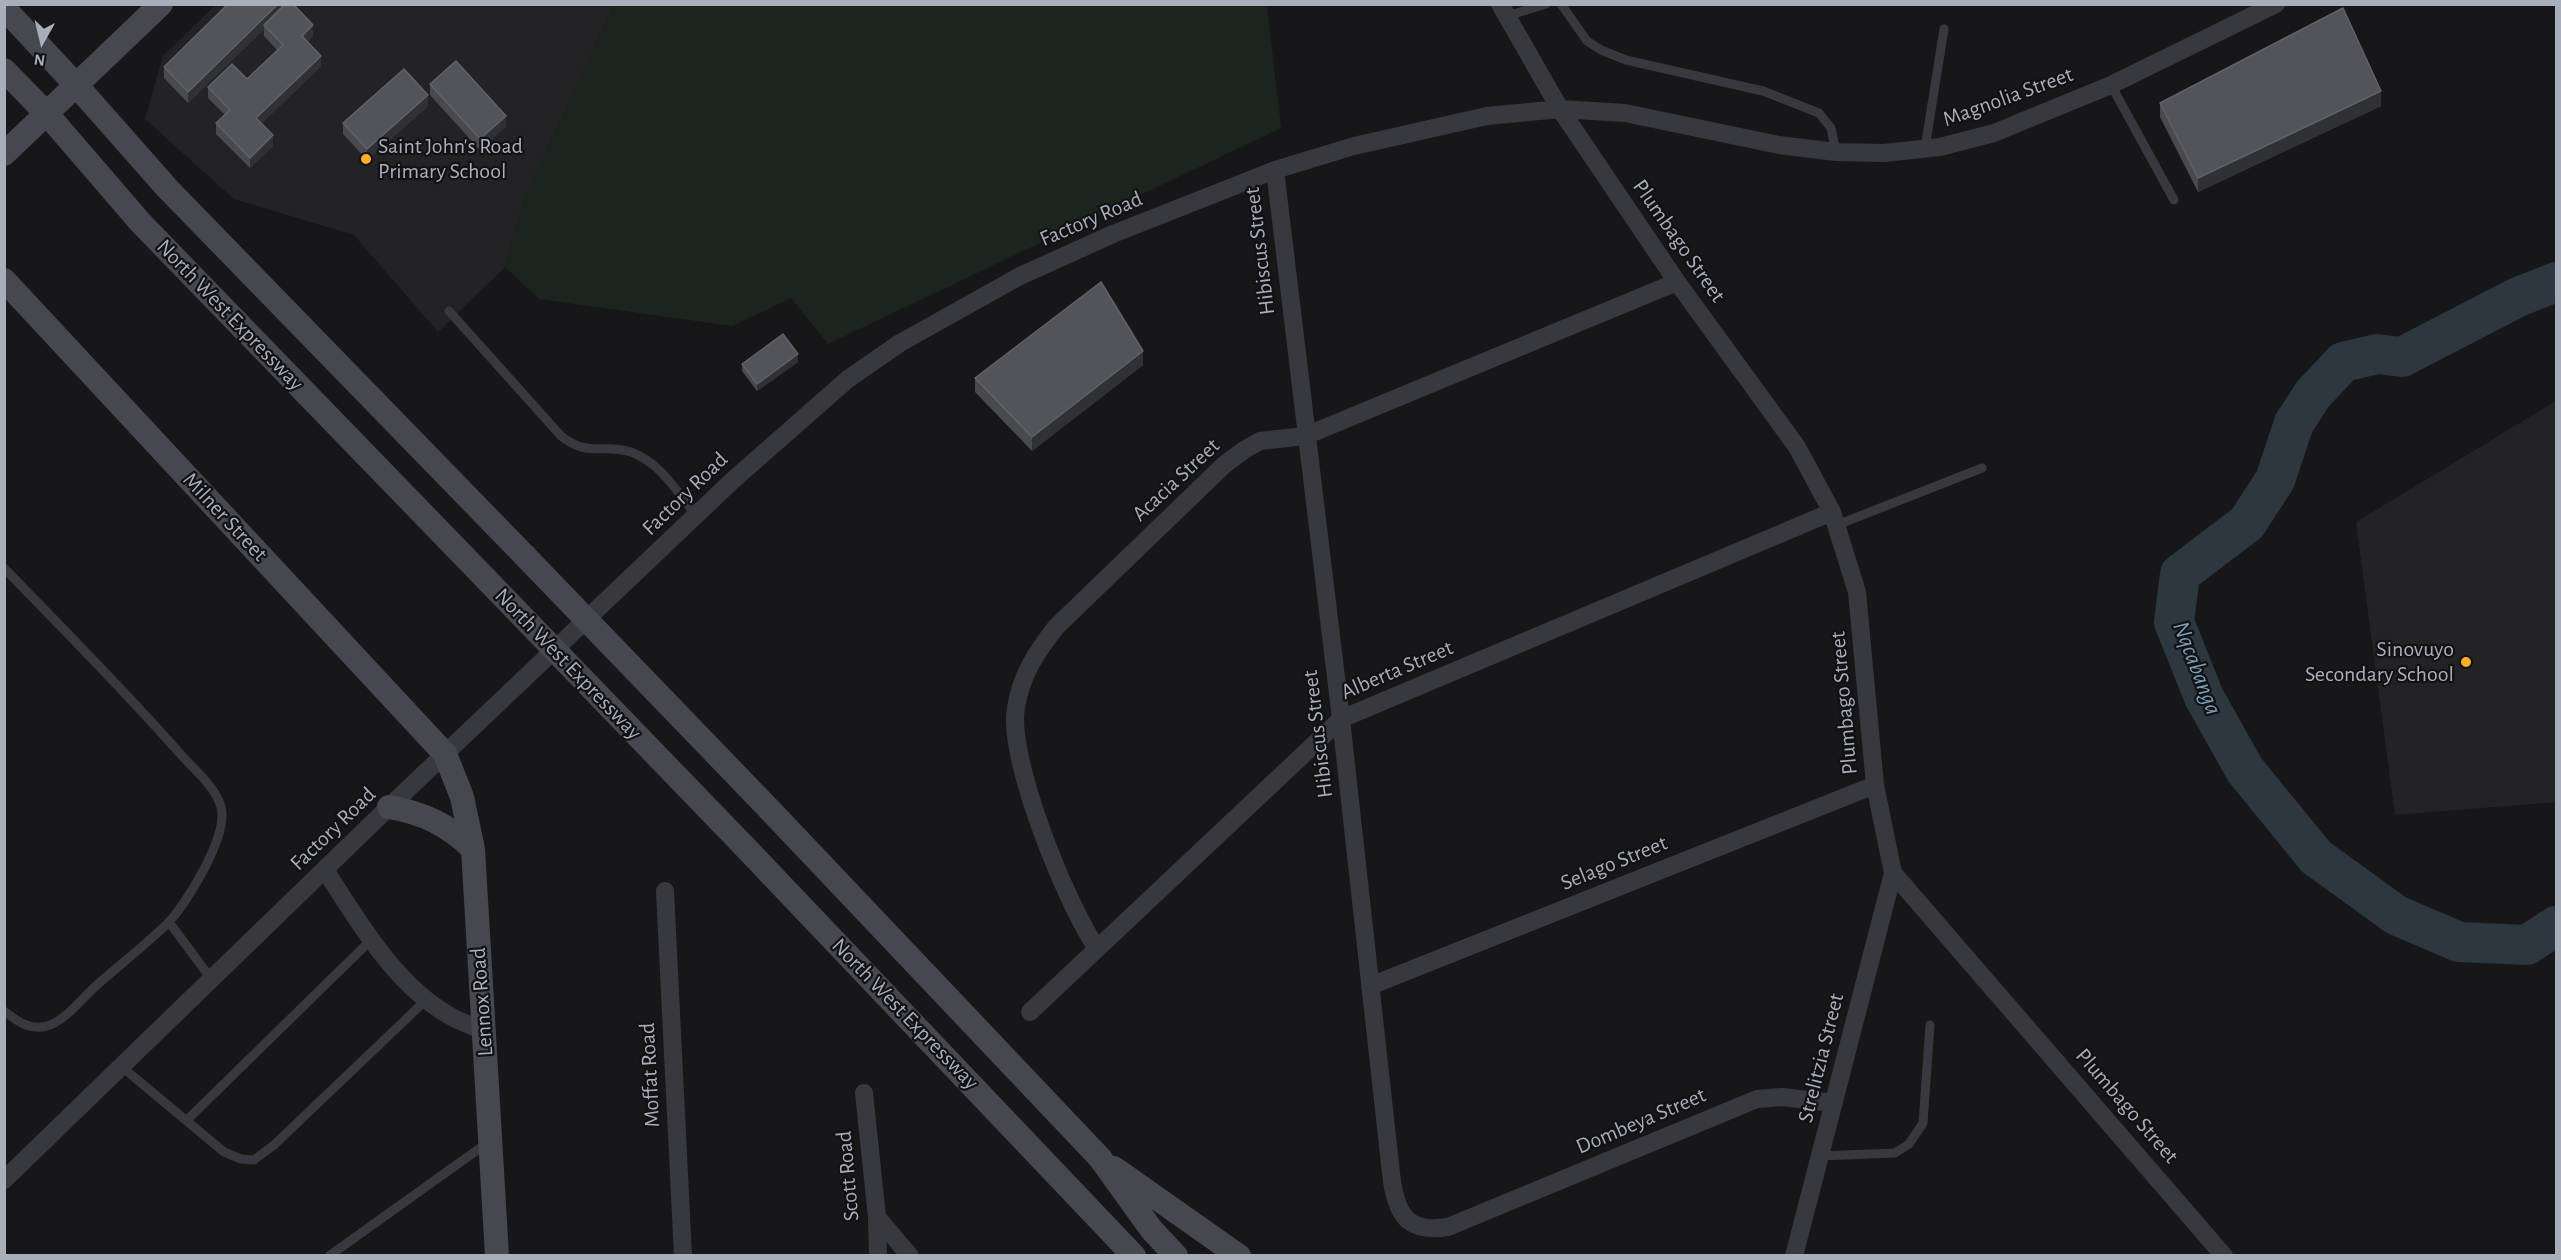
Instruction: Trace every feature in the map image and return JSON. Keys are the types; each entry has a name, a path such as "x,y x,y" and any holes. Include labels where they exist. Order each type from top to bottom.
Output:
{"main road":[{"path":"4,154 161,4"},
{"name":"North West Expressway","path":"4,8 167,188 769,809 1100,1158"},
{"name":"North West Expressway","path":"4,70 47,114 140,222 744,846 1134,1256"},
{"name":"Milner Street","path":"4,280 445,754"},
{"name":"Lennox Road","path":"445,754 462,797 473,849 492,1140 497,1256"},
{"path":"389,807 433,819 454,831 473,849"},
{"path":"1100,1158 1151,1229 1176,1256"},
{"path":"1100,1158 1239,1256"}],"street":[{"name":"Magnolia Street","path":"1560,109 1625,113 1779,145 1836,152 1884,153 1925,148 1994,133 2111,85 2276,4"},
{"name":"Plumbago Street","path":"1504,10 1560,109 1677,282 1797,447 1835,519 1857,592 1875,785 1893,873 2224,1256"},
{"name":"Factory Road","path":"4,1180 389,807 696,516 848,379 900,343 1020,276 1113,234 1275,170 1354,146 1487,116 1560,109"},
{"name":"Hibiscus Street","path":"1275,170 1305,436 1341,719 1395,1204 1403,1217 1416,1226 1432,1230 1472,1219"},
{"name":"Acacia Street","path":"1097,948 1081,926 1071,905 1020,760 1015,736 1016,710 1023,676 1035,654 1056,627 1224,465 1260,441 1305,436 1677,282"},
{"name":"Alberta Street","path":"1030,1012 1341,719 1835,519"},
{"name":"Selago Street","path":"1370,986 1875,785"},
{"path":"325,870 372,939 393,966 426,1000 451,1017 484,1031"},
{"name":"Strelitzia Street","path":"1794,1256 1893,873"},
{"name":"Moffat Road","path":"665,891 683,1256"},
{"name":"Scott Road","path":"864,1093 877,1217 878,1256"},
{"name":"Dombeya Street","path":"1472,1219 1757,1099 1790,1097 1834,1103"},
{"path":"877,1217 910,1256"}],"lane":[{"path":"1504,10 1546,4"},
{"path":"1561,4 1587,40 1601,50 1626,60 1763,91 1819,113 1831,128 1836,152"},
{"path":"1925,148 1944,29"},
{"path":"2111,85 2174,200"},
{"path":"449,312 561,436 574,446 629,451 647,459 696,516"},
{"path":"1835,519 1982,468"},
{"path":"4,568 161,731 213,792 221,808 222,826 217,845 169,922 70,1011 50,1025 33,1028 18,1023 4,1011"},
{"path":"169,922 212,980"},
{"path":"187,1120 372,939"},
{"path":"122,1067 224,1152 241,1159 254,1160 264,1154 426,1000"},
{"path":"1820,1156 1894,1153 1909,1144 1923,1123 1930,1025"},
{"path":"329,1256 492,1140"}],"shaded area":[{"name":"Saint John's Road Primary School","path":"215,5 614,5 524,200 505,267 438,332 354,235 234,199 145,119 163,56"},
{"path":"614,5 1267,5 1281,128 828,344 791,298 732,326 539,299 505,267 524,200"},
{"name":"Sinovuyo Secondary School","path":"2556,401 2556,802 2395,815 2356,522"}],"building":[{"path":"228,4 278,4 188,92 164,67"},
{"path":"285,4 293,4 313,25 302,36 321,56 256,118 273,135 250,158 216,123 230,110 208,87 232,64 247,79 283,45 264,25"},
{"path":"2343,8 2381,91 2198,178 2160,103"},
{"path":"456,61 506,116 480,139 430,84"},
{"path":"404,69 428,95 367,149 343,123"},
{"path":"1101,282 1143,351 1032,437 975,378"},
{"path":"783,334 798,354 757,384 742,364"}],"waterway":[{"name":"Nqcabanga","path":"2556,282 2518,297 2402,357 2377,354 2343,362 2313,394 2294,423 2275,480 2247,523 2180,574 2174,622 2204,697 2245,770 2316,857 2396,915 2459,942 2527,945 2556,926"}],"place":[{"name":"Saint John's Road Primary School","path":"366,159"},
{"name":"Sinovuyo Secondary School","path":"2466,662"}]}
